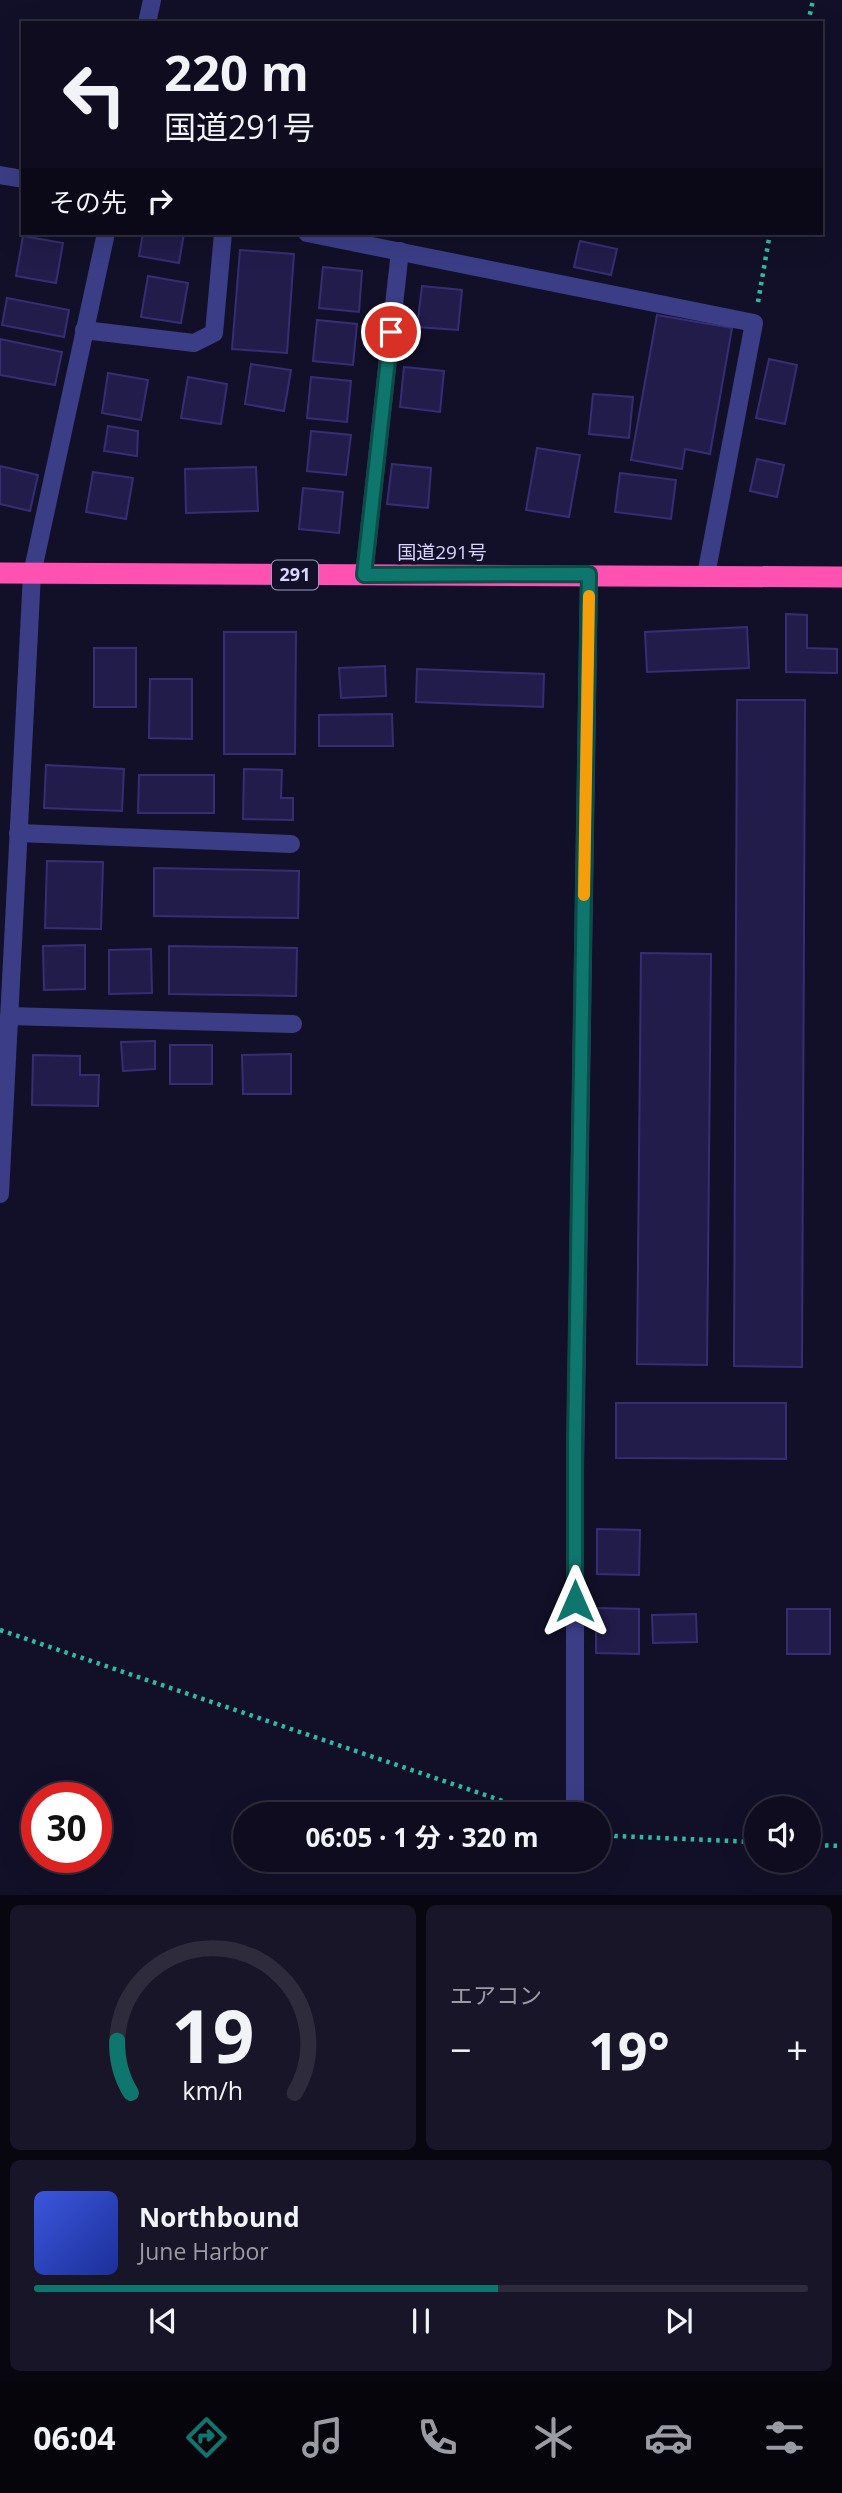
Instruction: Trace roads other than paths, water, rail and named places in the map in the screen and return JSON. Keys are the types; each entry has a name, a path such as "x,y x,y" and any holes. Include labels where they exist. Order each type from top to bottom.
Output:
{"highway":[{"name":"国道291号","path":"0,573 842,577"}],"street":[{"path":"147,21 152,0"},
{"path":"0,175 21,179"},
{"path":"0,1194 33,574 106,235"},
{"path":"84,330 194,343 214,332 223,235"},
{"path":"317,235 754,323 706,575"},
{"path":"364,575 400,251"},
{"path":"575,1802 575,1471 589,574"},
{"path":"18,834 291,844"},
{"path":"9,1016 293,1024"}]}
